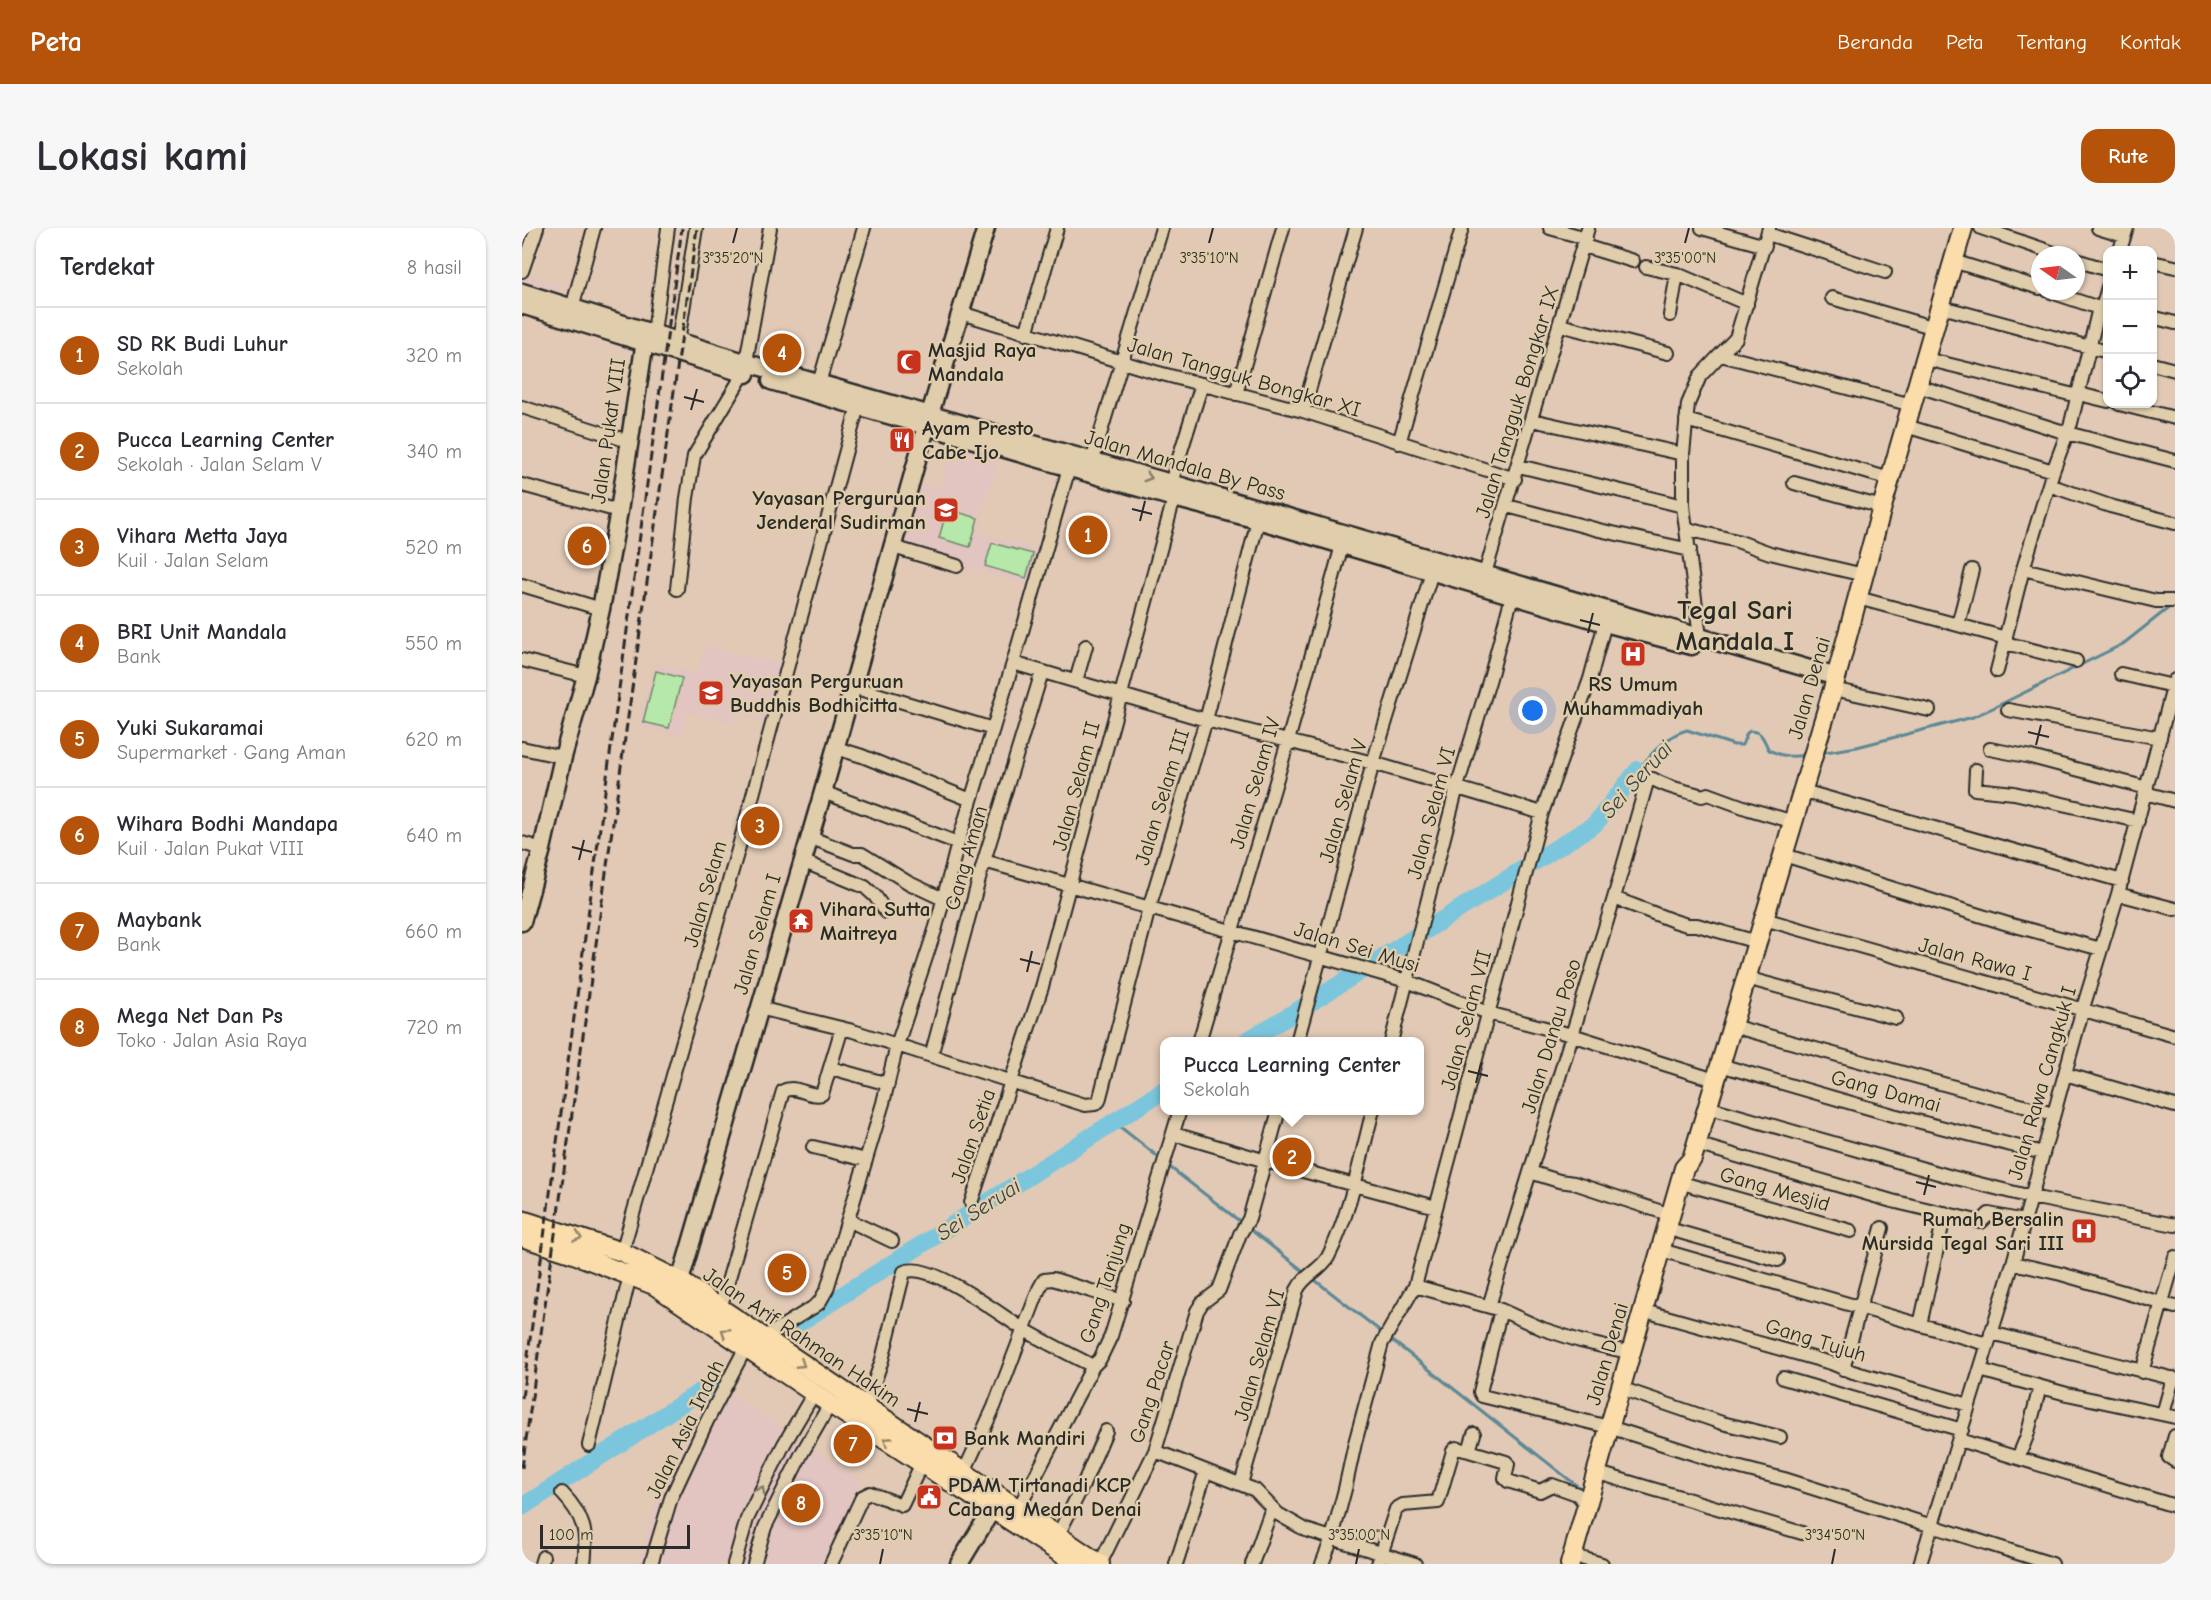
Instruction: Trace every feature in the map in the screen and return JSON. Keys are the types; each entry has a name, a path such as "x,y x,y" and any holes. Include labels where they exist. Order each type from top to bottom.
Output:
{"main road":[{"name":"Jalan Denai","path":"1673,1223 1689,1185 1693,1171 1694,1151 1812,763 1882,507 1963,228"},
{"name":"Jalan Denai","path":"1577,1562 1632,1353 1673,1223 1684,1168 1694,1151"},
{"name":"Jalan Arif Rahman Hakim","path":"522,1220 622,1252 680,1281 720,1309 755,1343 814,1393 922,1463 1015,1516 1077,1564"},
{"name":"Jalan Arif Rahman Hakim","path":"522,1237 654,1285 866,1406 964,1472 995,1503"},
{"name":"Jalan Denai","path":"1591,1507 1605,1475 1613,1429 1629,1391 1652,1313 1665,1251"},
{"name":"Jalan Arif Rahman Hakim","path":"1015,1516 1058,1535 1100,1564"}],"street":[{"path":"522,271 537,228"},
{"path":"572,308 594,228"},
{"path":"649,339 668,228"},
{"path":"677,348 696,228"},
{"path":"677,589 694,456 746,368 770,228"},
{"path":"819,383 864,228"},
{"name":"Jalan Selam I","path":"680,1281 836,747 928,420 986,228"},
{"path":"1026,334 1057,228"},
{"path":"1090,467 1162,228"},
{"path":"1236,394 1283,228"},
{"path":"1303,411 1356,228"},
{"path":"1398,442 1462,228"},
{"path":"1550,228 1586,237 1634,261"},
{"path":"1702,228 1768,236 1885,272"},
{"path":"1981,228 2034,246"},
{"path":"2098,228 2125,232"},
{"path":"1700,637 1683,506 1683,454 1688,404 1700,376 1736,338 1768,236"},
{"name":"Jalan Tangguk Bongkar IX","path":"1483,581 1586,237"},
{"path":"1953,261 2031,285"},
{"path":"2085,263 2103,268"},
{"path":"2157,263 2175,267"},
{"path":"1646,267 1677,274 1747,304"},
{"path":"1670,315 1677,274"},
{"name":"Jalan Mandala By Pass","path":"522,292 572,308 649,339"},
{"path":"1832,298 1935,328"},
{"path":"1997,671 2023,569 2067,433 2089,348 2103,306 2081,300"},
{"name":"Jalan Mandala By Pass","path":"522,305 746,368 858,406 928,420 1483,581 1700,637 1835,684"},
{"path":"1941,307 2103,351"},
{"name":"Jalan Tangguk Bongkar XI","path":"961,313 1122,362 1303,411 1515,479"},
{"path":"2157,318 2175,323"},
{"path":"1560,325 1668,353"},
{"name":"Jalan Pukat VIII","path":"522,922 542,849 563,757 586,676 601,609 619,511 628,441 649,339"},
{"path":"1721,355 1912,405"},
{"path":"1926,359 2103,400"},
{"path":"2157,365 2175,370"},
{"name":"Jalan Mandala By Pass","path":"746,368 819,383 1069,468 1090,467"},
{"name":"Jalan Selam II","path":"1012,1082 1042,987 1070,886 1172,490 1202,384"},
{"path":"1918,386 2067,433 2175,461"},
{"name":"Jalan Selam","path":"622,1252 738,850 858,406"},
{"path":"522,407 628,441"},
{"path":"2135,408 2175,418"},
{"path":"1532,420 1683,454"},
{"path":"1686,420 1890,479"},
{"path":"1906,426 2053,471"},
{"path":"1519,466 1683,506"},
{"path":"755,1343 812,1308 823,1297 827,1289 888,1084 897,1045 943,899 1069,468"},
{"path":"1794,483 1882,507"},
{"path":"522,485 619,511"},
{"path":"2049,485 2110,506 2175,523"},
{"path":"1507,506 1599,530 1690,550"},
{"name":"Jalan Selam III","path":"1012,1082 1085,1105 1095,1104 1101,1095 1149,908 1206,720 1259,515"},
{"path":"1687,529 1737,541 1770,553 1864,575"},
{"name":"Jalan Mandala By Pass","path":"1343,540 1432,572 1483,581 1512,596 1835,684"},
{"name":"Jalan Selam IV","path":"1200,1037 1288,741 1343,540"},
{"path":"893,548 957,566"},
{"path":"2023,569 2156,601 2174,598"},
{"path":"1958,625 1972,570"},
{"name":"Jalan Selam V","path":"1298,1037 1374,763 1432,572"},
{"path":"522,585 601,609"},
{"name":"Jalan Selam VI","path":"1392,1037 1457,788 1512,596"},
{"path":"1858,598 1958,625 2076,661"},
{"name":"Jalan Selam VII","path":"1322,1564 1332,1538 1354,1443 1382,1343 1415,1286 1542,813 1590,678 1605,623"},
{"path":"1076,681 1086,646"},
{"path":"522,660 586,676"},
{"path":"1013,663 1206,720 1374,763 1542,813"},
{"name":"Gang Aman","path":"931,1056 984,861 1042,672"},
{"path":"2121,674 2174,683"},
{"name":"Jalan Rawa Cangkuk I","path":"1920,1564 2013,1263 2053,1114 2172,701 2174,683"},
{"path":"1835,684 1929,711"},
{"path":"853,687 993,729"},
{"path":"2008,710 2160,738"},
{"path":"522,747 563,757"},
{"path":"836,747 971,800"},
{"path":"1990,749 2031,757 2175,801"},
{"path":"1976,770 1975,789 2014,793 2138,821"},
{"name":"Jalan Danau Poso","path":"1489,1306 1614,898 1641,801 1650,779 1681,792 1702,796 1708,794 1794,822"},
{"path":"1803,791 2122,881"},
{"path":"823,792 958,843"},
{"path":"809,837 853,854 862,854 909,883 943,899"},
{"path":"522,843 542,849"},
{"path":"1784,855 2031,931 2101,949"},
{"path":"802,861 865,887 875,896 886,912"},
{"name":"Jalan Sei Musi","path":"984,861 1407,981 1488,1013 1718,1073"},
{"path":"2118,894 2175,909"},
{"path":"1614,898 1674,921 1757,942"},
{"name":"Jalan Rawa I","path":"1764,919 2175,1036"},
{"path":"1746,978 1896,1018"},
{"path":"759,1008 842,1028 1012,1082"},
{"path":"1732,1026 2053,1114"},
{"path":"720,1309 783,1091 792,1089 820,1095 824,1090 842,1028"},
{"path":"831,1068 888,1084"},
{"name":"Gang Damai","path":"1718,1073 2043,1153"},
{"path":"2065,1074 2175,1106"},
{"name":"Jalan Setia","path":"971,1203 1012,1082"},
{"path":"1707,1107 1941,1174 2031,1197 2175,1225"},
{"name":"Gang Tanjung","path":"1015,1516 1093,1366 1102,1354 1123,1301 1179,1115"},
{"path":"1266,1161 1278,1115"},
{"name":"Jalan Selam VI","path":"1241,1484 1298,1290 1303,1281 1324,1262 1337,1237 1372,1115"},
{"path":"1174,1134 1436,1207"},
{"path":"813,1147 866,1160"},
{"path":"1694,1151 1981,1222 1989,1214 2024,1221"},
{"name":"Gang Pacar","path":"1100,1564 1155,1451 1197,1311 1202,1303 1219,1290 1244,1229 1266,1161"},
{"path":"1530,1173 1574,1183 1673,1223 1779,1260"},
{"name":"Gang Mesjid","path":"1689,1185 1851,1231"},
{"path":"1920,1325 1945,1213"},
{"path":"848,1220 892,1241"},
{"path":"1843,1369 1882,1228"},
{"path":"1665,1251 1920,1325 2174,1379 2169,1415 2040,1388 1980,1370"},
{"path":"2142,1372 2175,1257"},
{"path":"2013,1263 2175,1307"},
{"path":"866,1406 882,1360 906,1270 915,1270 948,1281 1024,1330 1093,1366"},
{"path":"589,1445 630,1275"},
{"path":"964,1472 994,1407 1044,1280 1053,1279 1123,1301"},
{"path":"1415,1286 1489,1306 1543,1329 1580,1341 1632,1353"},
{"path":"1501,1310 1480,1394 1613,1429 1729,1466 1784,1479 2052,1564"},
{"name":"Gang Tujuh","path":"1652,1313 1831,1363 1843,1369 1969,1405"},
{"name":"Jalan Asia Indah","path":"651,1564 670,1498 707,1421 755,1343"},
{"path":"1783,1378 1961,1435 2018,1458 2175,1506"},
{"path":"2018,1458 2027,1436 2040,1388"},
{"path":"1629,1391 1722,1424 1780,1437"},
{"path":"734,1564 747,1519 784,1444 814,1393"},
{"path":"754,1564 765,1527 802,1453 830,1404"},
{"path":"1058,1535 1106,1431"},
{"path":"1469,1450 1474,1434"},
{"path":"2175,1436 2169,1457 2175,1461"},
{"path":"784,1444 802,1453"},
{"path":"1380,1558 1396,1509 1403,1505 1438,1502 1453,1451 1456,1448 1506,1462 1508,1464 1505,1478 1508,1481 1540,1491 1552,1485 1579,1496 1591,1507"},
{"path":"1155,1451 1255,1490 1272,1508 1296,1525 1380,1558 1415,1564"},
{"path":"831,1564 862,1497 870,1493 902,1505 922,1463"},
{"path":"1176,1564 1206,1471"},
{"path":"1605,1475 1802,1533"},
{"path":"562,1492 573,1503 582,1521 586,1546 584,1564"},
{"path":"959,1564 995,1503"},
{"path":"1252,1564 1272,1508"},
{"path":"747,1519 765,1527"},
{"path":"1577,1562 1602,1564"}],"shaded area":[{"path":"523,274 561,285 556,301 522,292"},
{"name":"Yayasan Perguruan Jenderal Sudirman","path":"953,441 999,455 977,532 1041,551 1031,586 898,547 917,482 940,489"},
{"name":"Yayasan Perguruan Buddhis Bodhicitta","path":"705,645 782,665 767,722 735,714 733,723 688,712 681,736 639,725 655,663 697,674"},
{"path":"713,1381 861,1481 824,1564 637,1564 659,1493"}],"green space":[{"path":"947,509 978,518 970,547 939,538"},
{"path":"992,543 1033,554 1026,578 985,566"},
{"path":"656,671 682,678 669,728 643,722"}],"waterway":[{"name":"Sei Seruai","path":"1819,753 1857,747 1973,717 2123,644 2171,606"},
{"name":"Sei Seruai","path":"1638,770 1666,741 1687,730 1734,745 1742,745 1747,733 1755,732 1761,735 1769,750 1778,754 1807,755"},
{"name":"Sei Seruai","path":"1253,1037 1595,824 1638,770"},
{"name":"Sei Seruai","path":"791,1328 1160,1093"},
{"path":"1114,1122 1162,1160"},
{"path":"1167,1165 1242,1223"},
{"path":"1247,1227 1306,1273"},
{"path":"1311,1277 1384,1334"},
{"path":"1389,1338 1581,1489"},
{"name":"Sei Seruai","path":"522,1507 712,1384"}],"railway":[{"path":"522,1398 682,228"},
{"path":"522,1468 697,228"}],"place":[{"name":"BRI Unit Mandala","path":"782,353"},
{"name":"Masjid Raya Mandala","path":"909,362"},
{"name":"Ayam Presto Cabe Ijo","path":"902,440"},
{"name":"Yayasan Perguruan Jenderal Sudirman","path":"946,510"},
{"name":"SD RK Budi Luhur","path":"1088,535"},
{"name":"Wihara Bodhi Mandapa","path":"587,546"},
{"name":"RS Umum Muhammadiyah","path":"1633,654"},
{"name":"Yayasan Perguruan Buddhis Bodhicitta","path":"711,693"},
{"name":"Vihara Metta Jaya","path":"760,826"},
{"name":"Vihara Sutta Maitreya","path":"801,921"},
{"name":"Pucca Learning Center","path":"1292,1157"},
{"name":"Rumah Bersalin Mursida Tegal Sari III","path":"2084,1231"},
{"name":"Yuki Sukaramai","path":"787,1273"},
{"name":"Bank Mandiri","path":"945,1438"},
{"name":"Maybank","path":"853,1444"},
{"name":"PDAM Tirtanadi KCP Cabang Medan Denai","path":"929,1497"},
{"name":"Mega Net Dan Ps","path":"801,1503"}],"district":[{"name":"Tegal Sari Mandala I","path":"1735,626"}]}
